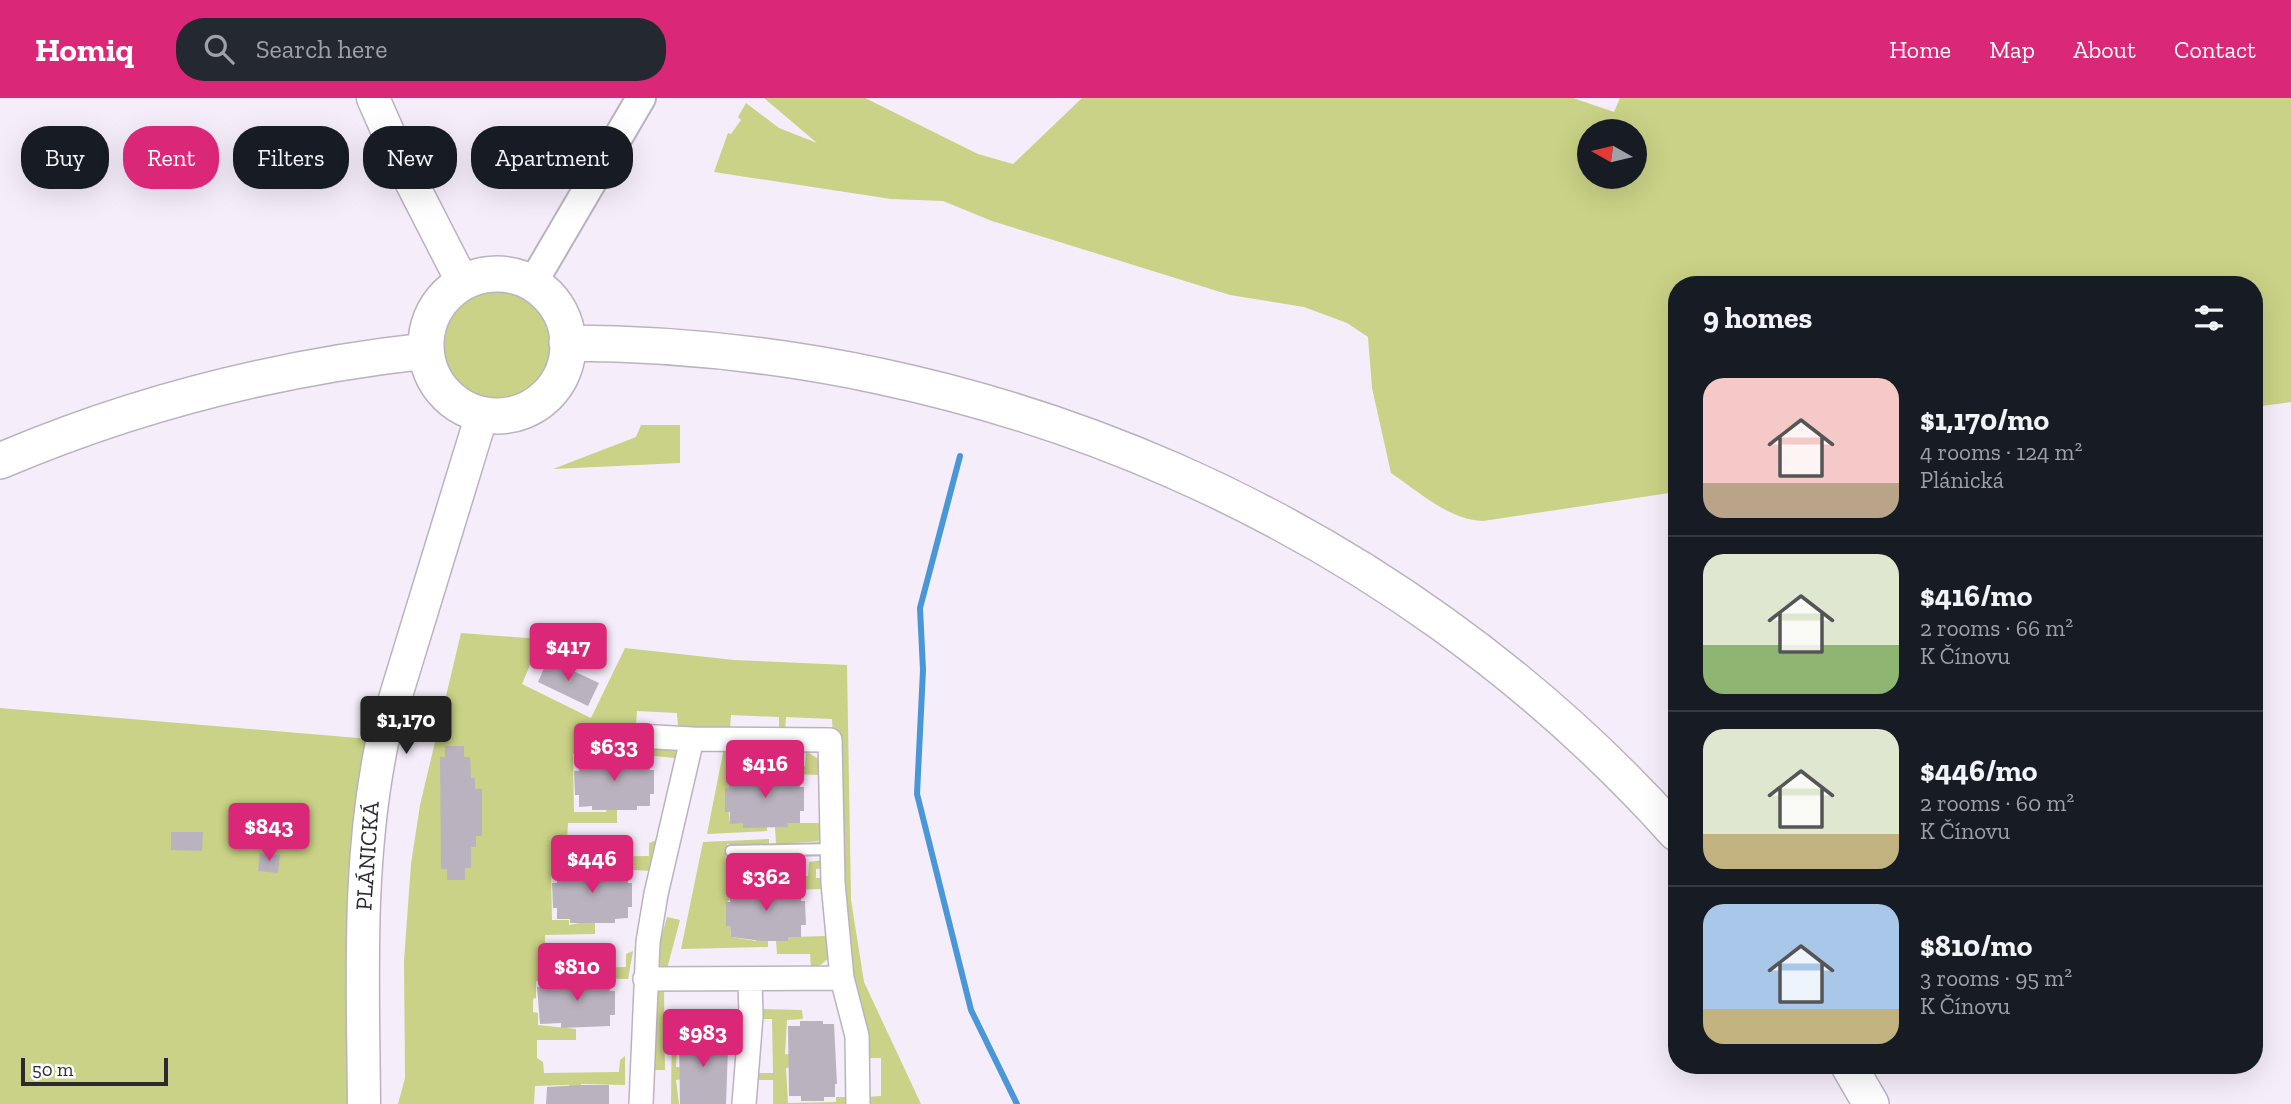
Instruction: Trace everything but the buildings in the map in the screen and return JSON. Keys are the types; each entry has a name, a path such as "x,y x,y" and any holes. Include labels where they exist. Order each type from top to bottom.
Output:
{"main road":[{"path":"373,98 406,174 463,283"},
{"path":"495,274 514,276 532,284 557,309 567,343 561,373 544,397 533,406 511,414 482,414 461,406 444,392 432,373 426,351 433,315 446,296 463,283 495,274"},
{"path":"567,343 730,351 884,376 1038,417 1185,474 1306,535 1454,631 1568,724 1668,825"},
{"path":"0,461 120,416 214,389 309,368 426,351"},
{"name":"PLÁNICKÁ","path":"364,1104 363,880 373,784 383,738 482,414"},
{"path":"1854,1074 1871,1104"}],"street":[{"path":"532,284 641,98"},
{"path":"636,736 830,740 833,849 842,978 857,1035 858,1104"},
{"path":"641,1104 645,979 656,894 692,739"},
{"path":"645,979 842,978"},
{"path":"744,1104 751,1016 750,979"}],"lane":[{"path":"731,851 833,849"}],"green space":[{"path":"764,98 865,98 978,154 1013,164 1082,98 1573,98 1614,112 1620,98 2291,98 2291,402 2263,406 2263,276 1668,276 1668,493 1483,521 1470,519 1446,510 1391,473 1372,388 1368,337 1347,323 1304,307 1230,295 992,221 943,201 891,199 714,172 728,133 731,134 741,120 738,117 746,103 779,128 817,143"},
{"path":"497,291 518,295 535,307 547,324 551,345 547,366 535,383 518,395 497,399 476,395 459,383 447,366 443,345 447,324 459,307 476,295"},
{"path":"641,425 680,425 680,463 553,469 636,437"},
{"path":"461,633 541,639 522,684 591,718 625,648 734,660 847,665 851,900 864,982 921,1104 866,1104 867,1097 881,1096 881,1058 867,1058 864,1018 857,1006 846,934 832,719 786,717 785,732 779,732 779,717 731,715 730,728 678,727 677,713 637,711 636,725 633,726 676,748 675,758 621,753 620,762 608,762 608,753 573,754 574,812 606,812 607,808 617,808 617,823 568,823 567,841 573,846 573,857 649,856 649,843 657,840 651,871 598,866 598,874 586,874 586,866 551,871 552,920 569,920 569,925 595,920 595,934 545,935 545,953 550,957 551,968 626,967 626,954 633,951 628,979 582,978 582,983 570,983 569,980 536,981 536,998 533,999 533,1012 538,1013 538,1025 576,1029 576,1040 537,1040 537,1058 543,1062 544,1073 619,1072 620,1060 625,1056 625,1085 581,1084 581,1089 569,1089 569,1085 535,1086 534,1104 398,1104 405,1078 404,961 411,864 420,805"},
{"path":"0,708 370,739 351,846 356,1104 0,1104"},
{"path":"724,748 729,750 729,763 768,764 769,750 773,750 773,765 805,766 806,751 820,760 819,775 742,772 729,788 725,789 725,812 729,812 730,823 743,823 743,828 767,823 767,831 707,834"},
{"path":"787,823 821,823 822,841 776,844 775,827 787,827"},
{"path":"769,839 769,844 727,844 726,862 732,867 733,878 808,876 809,862 822,860 824,868 816,869 816,878 824,878 823,889 789,890 788,886 773,886 758,894 758,886 743,886 742,890 727,902 731,937 756,941 756,937 768,937 768,947 681,949 703,842"},
{"path":"667,917 680,920 667,969 659,965 657,953"},
{"path":"827,936 830,957 817,968 811,967 810,954 777,954 776,941 788,941 788,937"},
{"path":"664,989 665,1070 650,1070 654,995"},
{"path":"672,1009 693,1011 693,1031 678,1032 676,1067 682,1067 682,1079 676,1080 679,1104 671,1104"},
{"path":"704,1009 744,1009 739,1035 727,1036 726,1031 702,1031"},
{"path":"757,1009 802,1010 803,1019 787,1020 785,1054 792,1055 792,1067 786,1068 788,1103 836,1102 836,1097 847,1097 848,1104 773,1104 773,1080 759,1080 757,1076 759,1073 773,1073 772,1019 758,1019"}],"waterway":[{"path":"960,456 920,608 923,670 917,794 971,1010 1017,1104"}]}
